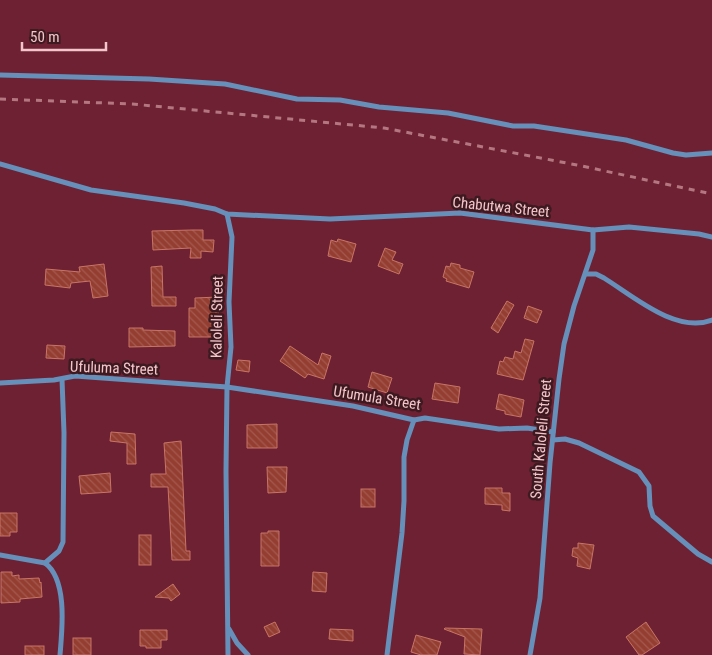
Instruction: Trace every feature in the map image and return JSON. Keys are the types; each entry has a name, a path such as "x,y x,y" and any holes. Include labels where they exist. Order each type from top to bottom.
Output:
{"street":[{"path":"0,75 148,79 225,84 297,99 340,100 378,108 448,113 513,126 534,126 626,140 686,155 712,153"},
{"path":"0,164 91,190 184,203 215,209 227,214"},
{"name":"Chabutwa Street","path":"227,214 330,219 460,213 593,230 628,227 712,237"},
{"name":"Kaloleli Street","path":"227,214 232,238 229,302 231,347 227,387 226,471 228,655"},
{"name":"South Kaloleli Street","path":"530,655 540,598 553,432 564,344 574,306 593,250 593,230"},
{"path":"586,274 596,274 659,313 678,320 695,323 706,323 712,320"},
{"name":"Ufuluma Street","path":"0,383 62,379 75,376 227,387"},
{"path":"45,563 60,551 63,542 64,433 62,379"},
{"name":"Ufumula Street","path":"227,387 353,406 414,420 424,418 499,429 527,428 553,432"},
{"path":"388,655 404,509 404,457 407,440 414,420"},
{"path":"553,440 565,439 579,443 638,472 649,486 650,506 653,516 698,554 712,562"},
{"path":"0,555 45,563 51,567 62,601 60,655"},
{"path":"228,627 248,655"}],"building":[{"path":"203,230 203,240 214,240 213,252 201,251 201,258 190,258 191,248 153,250 152,231"},
{"path":"338,239 356,244 351,262 328,256 331,240 337,242"},
{"path":"385,248 396,252 392,260 403,264 399,274 378,266"},
{"path":"451,263 474,272 469,288 446,281 447,279 443,277 446,266 450,267"},
{"path":"104,264 108,296 93,298 90,281 71,283 70,288 45,285 46,269 80,272 79,267"},
{"path":"162,266 163,297 176,297 176,306 152,306 151,267"},
{"path":"218,297 219,337 189,337 189,308 195,308 195,298"},
{"path":"507,301 514,305 498,333 491,328"},
{"path":"528,306 542,311 537,323 524,318"},
{"path":"129,328 175,331 175,346 129,347"},
{"path":"525,339 534,341 523,380 497,374 500,361 503,362 505,357 513,359 515,351 521,353"},
{"path":"47,345 65,346 64,359 46,358"},
{"path":"290,346 318,365 322,353 331,356 324,379 308,374 305,378 280,361"},
{"path":"238,360 250,361 249,372 236,370"},
{"path":"372,372 392,378 387,393 368,387"},
{"path":"435,383 460,387 458,403 432,399"},
{"path":"499,394 524,400 521,417 505,414 505,411 496,409"},
{"path":"277,424 277,448 247,448 247,425"},
{"path":"111,432 135,434 136,464 127,464 127,443 110,441"},
{"path":"181,441 186,551 190,551 190,560 172,560 168,487 151,487 151,474 166,474 164,443"},
{"path":"267,467 287,467 286,492 268,493"},
{"path":"110,473 111,492 81,494 79,476"},
{"path":"485,488 502,488 502,493 510,493 510,511 502,510 502,505 485,504"},
{"path":"361,489 375,489 375,507 361,507"},
{"path":"0,513 17,513 17,532 10,532 10,536 0,536"},
{"path":"268,531 279,531 279,566 261,566 261,533 268,533"},
{"path":"139,535 151,535 151,565 139,565"},
{"path":"578,543 594,545 590,569 577,566 578,558 572,556 573,548 578,548"},
{"path":"1,572 12,572 12,576 19,575 19,579 39,578 42,597 20,599 20,602 1,603"},
{"path":"313,572 327,573 326,592 312,591"},
{"path":"173,584 180,594 171,601 169,598 155,597"},
{"path":"275,622 280,632 269,637 264,627"},
{"path":"646,622 660,643 639,655 626,637"},
{"path":"445,628 482,629 480,655 464,654 465,637"},
{"path":"330,629 353,630 353,641 329,639"},
{"path":"140,630 167,630 167,640 161,640 161,648 140,646"},
{"path":"416,635 441,642 437,655 421,655 411,652"},
{"path":"73,638 91,638 91,655 73,655"},
{"path":"25,646 44,646 44,655 25,655"}],"railway":[{"path":"0,99 132,104 384,128 577,165 712,194"}]}
